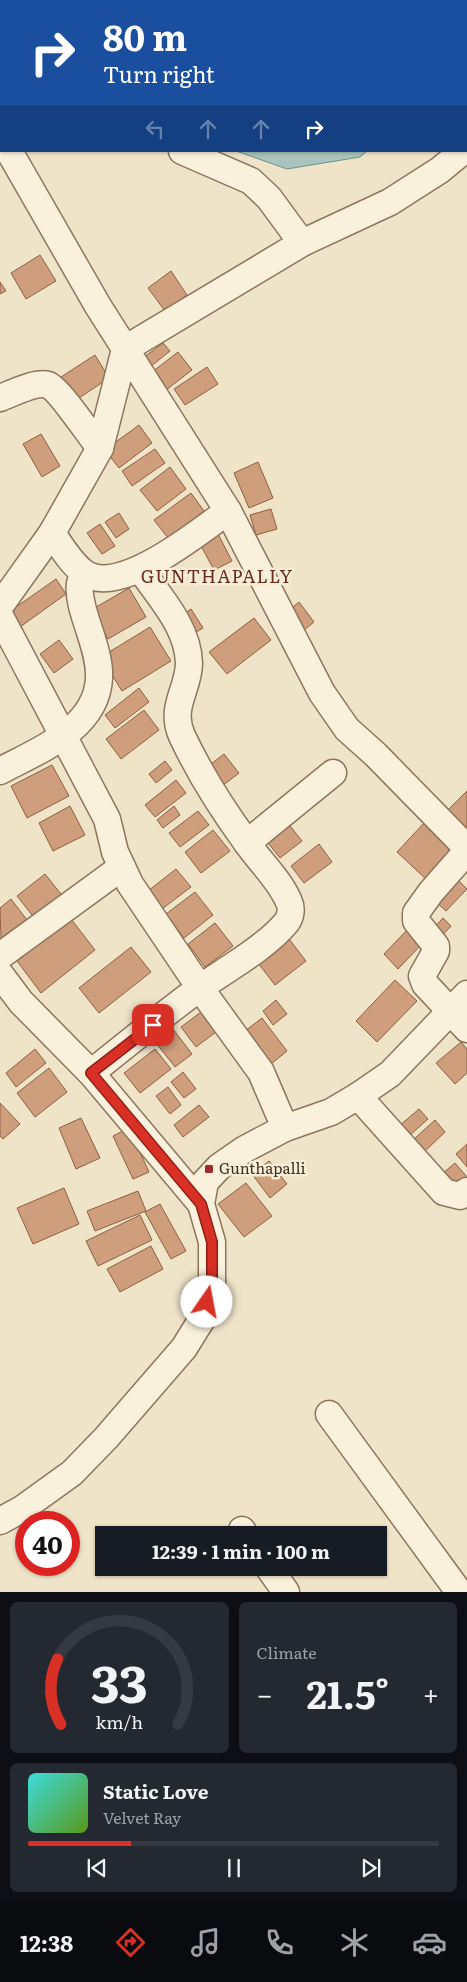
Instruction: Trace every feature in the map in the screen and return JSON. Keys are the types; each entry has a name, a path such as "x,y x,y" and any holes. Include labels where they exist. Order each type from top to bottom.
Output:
{"street":[{"path":"10,152 125,349 228,510 322,693 347,729 398,777 467,850 431,892 416,913 416,921 436,946 436,951 422,976 425,984 461,1011 390,1074 358,1096 331,1112 287,1128 245,1149 219,1167 205,1182 201,1204"},
{"path":"184,152 250,181 269,198 302,243"},
{"path":"4,588 52,533 100,448 125,349 302,243 390,202 440,170 462,152"},
{"path":"0,398 21,390 49,385 62,397 100,448"},
{"path":"52,533 71,560 84,574 99,578 141,570 228,510"},
{"path":"91,1073 200,988 264,943 286,922 290,915 290,903 197,769 179,728 178,709 189,665 188,650 180,627 141,570"},
{"path":"0,771 63,736 86,714 95,696 99,678 95,647 81,598 80,584 84,574"},
{"path":"0,616 107,819 115,852 130,884 200,988 261,1072 287,1128"},
{"path":"247,843 333,773"},
{"path":"0,956 122,867"},
{"path":"0,974 21,1002 91,1073 201,1204 212,1242 212,1286 202,1319 184,1348 106,1438 72,1472 22,1509 0,1521"},
{"path":"358,1096 444,1192 460,1196 467,1191"},
{"path":"329,1414 458,1592"},
{"path":"275,1576 286,1592"}],"water":[{"path":"239,152 366,152 360,157 287,169"}],"building":[{"path":"40,255 56,281 26,299 11,273"},
{"path":"171,271 187,295 165,311 148,288"},
{"path":"0,282 6,291 0,294"},
{"path":"163,343 170,351 150,367 143,358"},
{"path":"178,352 192,370 166,390 152,372"},
{"path":"95,355 109,378 76,400 61,377"},
{"path":"207,367 218,384 185,405 174,389"},
{"path":"139,425 152,443 119,468 105,450"},
{"path":"41,434 60,466 42,477 23,444"},
{"path":"155,449 165,463 132,486 122,471"},
{"path":"258,462 273,498 249,508 234,473"},
{"path":"170,467 186,489 157,511 140,490"},
{"path":"191,493 204,511 168,538 154,520"},
{"path":"271,509 277,529 256,535 250,515"},
{"path":"119,513 129,529 116,538 105,522"},
{"path":"100,524 115,546 102,554 87,533"},
{"path":"217,532 232,561 214,570 199,542"},
{"path":"56,579 66,594 20,627 9,612"},
{"path":"129,588 146,617 108,639 91,610"},
{"path":"299,602 314,622 303,631 288,611"},
{"path":"191,609 203,628 193,634 181,616"},
{"path":"254,618 271,640 227,674 209,652"},
{"path":"150,627 171,661 122,691 101,657"},
{"path":"59,640 73,659 54,673 40,654"},
{"path":"139,688 149,702 115,728 105,715"},
{"path":"144,710 159,730 121,759 106,739"},
{"path":"224,754 239,773 217,790 202,771"},
{"path":"165,761 172,770 156,783 149,774"},
{"path":"52,765 69,796 27,818 11,786"},
{"path":"176,780 186,793 155,817 145,805"},
{"path":"467,791 467,828 448,810"},
{"path":"70,806 85,835 53,851 39,823"},
{"path":"174,806 180,815 163,828 157,820"},
{"path":"198,811 209,825 180,847 169,833"},
{"path":"287,822 302,841 280,858 265,839"},
{"path":"424,823 455,853 428,881 397,852"},
{"path":"213,830 230,851 201,873 185,852"},
{"path":"319,844 332,862 304,883 291,866"},
{"path":"176,869 191,887 162,909 148,891"},
{"path":"45,874 64,898 36,920 17,896"},
{"path":"457,879 467,889 446,911 435,901"},
{"path":"195,892 213,915 184,938 166,914"},
{"path":"11,899 27,920 1,940 0,908"},
{"path":"443,918 451,926 438,940 430,932"},
{"path":"71,919 95,950 41,993 17,961"},
{"path":"215,923 233,946 205,967 188,944"},
{"path":"408,929 423,943 398,969 384,954"},
{"path":"289,939 306,961 275,985 258,963"},
{"path":"131,947 151,972 99,1013 79,988"},
{"path":"395,980 417,1001 377,1042 356,1021"},
{"path":"276,1000 287,1014 273,1025 263,1011"},
{"path":"205,1009 220,1029 196,1047 181,1027"},
{"path":"262,1018 287,1051 271,1064 245,1031"},
{"path":"170,1025 192,1054 175,1067 153,1039"},
{"path":"461,1042 467,1049 467,1073 455,1084 436,1063"},
{"path":"35,1049 46,1063 16,1087 6,1073"},
{"path":"155,1049 171,1069 140,1093 124,1073"},
{"path":"49,1068 67,1092 35,1117 17,1093"},
{"path":"183,1072 196,1089 184,1098 171,1082"},
{"path":"168,1087 181,1105 170,1114 156,1096"},
{"path":"0,1103 20,1124 3,1139 0,1136"},
{"path":"199,1105 209,1117 183,1137 174,1125"},
{"path":"419,1109 428,1119 409,1136 399,1126"},
{"path":"81,1118 100,1158 76,1169 59,1128"},
{"path":"435,1120 445,1132 424,1152 413,1140"},
{"path":"129,1128 149,1172 133,1179 113,1136"},
{"path":"467,1144 467,1167 456,1154"},
{"path":"269,1161 287,1184 270,1198 252,1174"},
{"path":"455,1163 467,1177 454,1188 442,1174"},
{"path":"246,1183 272,1216 244,1237 218,1204"},
{"path":"64,1188 79,1224 33,1244 17,1208"},
{"path":"138,1191 146,1211 95,1231 87,1211"},
{"path":"160,1204 186,1251 171,1259 145,1212"},
{"path":"140,1215 152,1240 98,1266 86,1241"},
{"path":"151,1246 163,1269 120,1292 107,1269"}],"place":[{"name":"Gunthapalli","path":"209,1169"}],"district":[{"name":"GUNTHAPALLY","path":"217,577"}],"route":[{"path":"153,1025 91,1073 201,1204 212,1242 212,1286 207,1302"}]}
